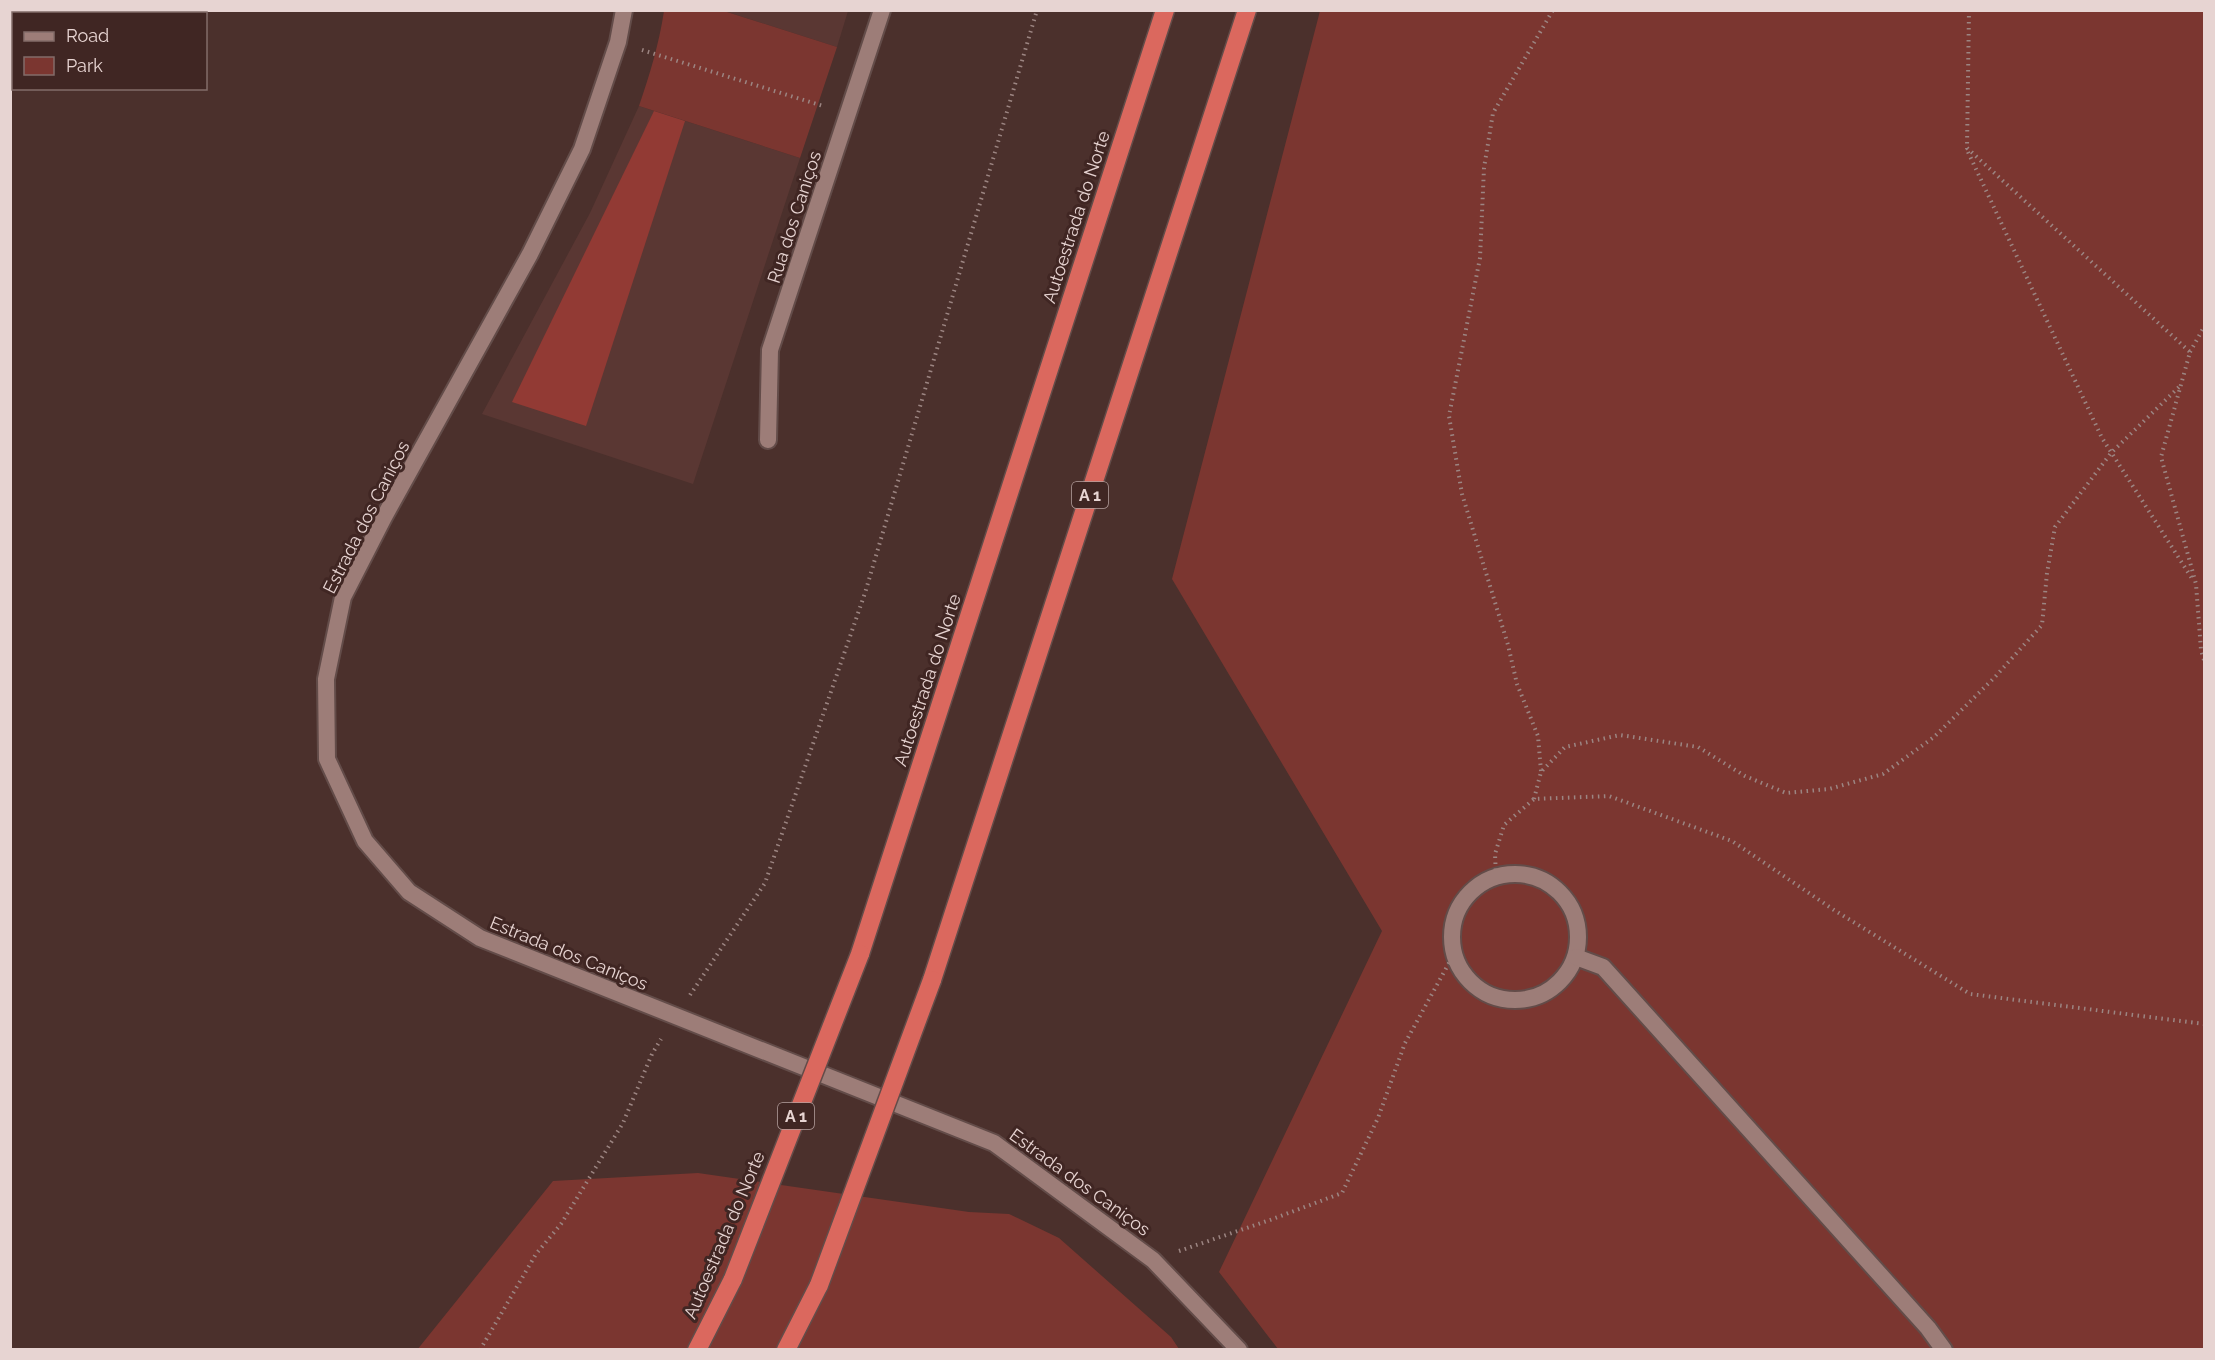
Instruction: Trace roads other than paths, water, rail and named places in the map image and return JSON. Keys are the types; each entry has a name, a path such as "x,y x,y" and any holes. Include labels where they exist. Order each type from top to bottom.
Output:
{"highway":[{"name":"Autoestrada do Norte","path":"697,1350 732,1279 860,954 1165,10"},
{"name":"A 1","path":"786,1350 819,1285 932,980 1247,10"}],"street":[{"name":"Estrada dos Caniços","path":"624,10 618,42 582,149 530,254 384,517 343,597 326,679 327,759 365,841 409,892 480,938 994,1143 1153,1260 1239,1350"},
{"name":"Rua dos Caniços","path":"768,440 770,350 882,10"},
{"path":"1516,873 1536,877 1553,886 1567,900 1576,918 1579,937 1576,957 1566,975 1552,989 1533,998 1513,1000 1493,996 1476,987 1462,972 1454,954 1452,934 1455,915 1465,898 1478,885 1496,876 1516,873"},
{"path":"1576,957 1603,967 1928,1328 1944,1350"}]}
